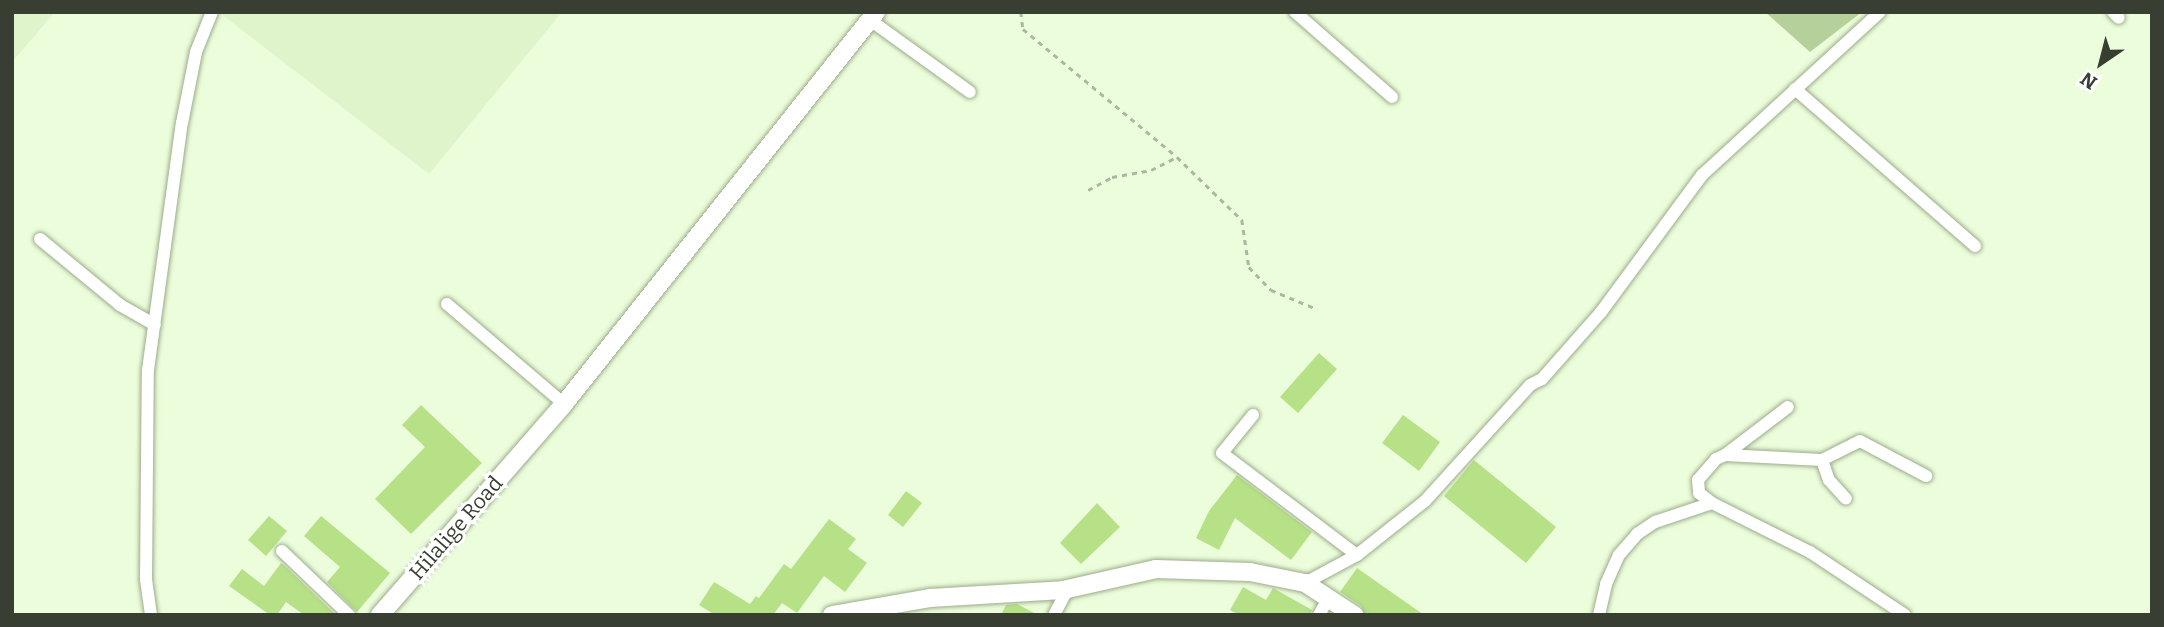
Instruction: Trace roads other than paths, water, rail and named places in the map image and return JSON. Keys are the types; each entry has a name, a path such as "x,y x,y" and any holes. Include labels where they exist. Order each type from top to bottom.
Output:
{"street":[{"path":"151,615 145,579 148,370 182,123 196,52 212,12"},
{"path":"1295,12 1392,97"},
{"path":"1306,583 1357,555 1425,501 1530,385 1542,379 1601,312 1702,175 1880,12"},
{"path":"873,16 970,92"},
{"name":"Hilalige Road","path":"380,615 564,404 873,16"},
{"path":"1794,89 1975,246"},
{"path":"40,239 120,305 155,325"},
{"path":"447,304 564,404"},
{"path":"1788,407 1710,465 1698,480 1699,493 1712,503 1810,552 1905,615"},
{"path":"1253,415 1222,453 1357,555"},
{"path":"1725,455 1822,460 1860,441 1926,476"},
{"path":"1822,460 1829,480 1846,499"},
{"path":"1599,615 1606,584 1619,555 1637,534 1655,522 1712,503"},
{"path":"282,551 349,615"},
{"path":"832,615 930,598 1069,589 1156,569 1250,572 1306,583 1354,615"},
{"path":"1054,615 1069,589"},
{"path":"1319,615 1329,597"}]}
